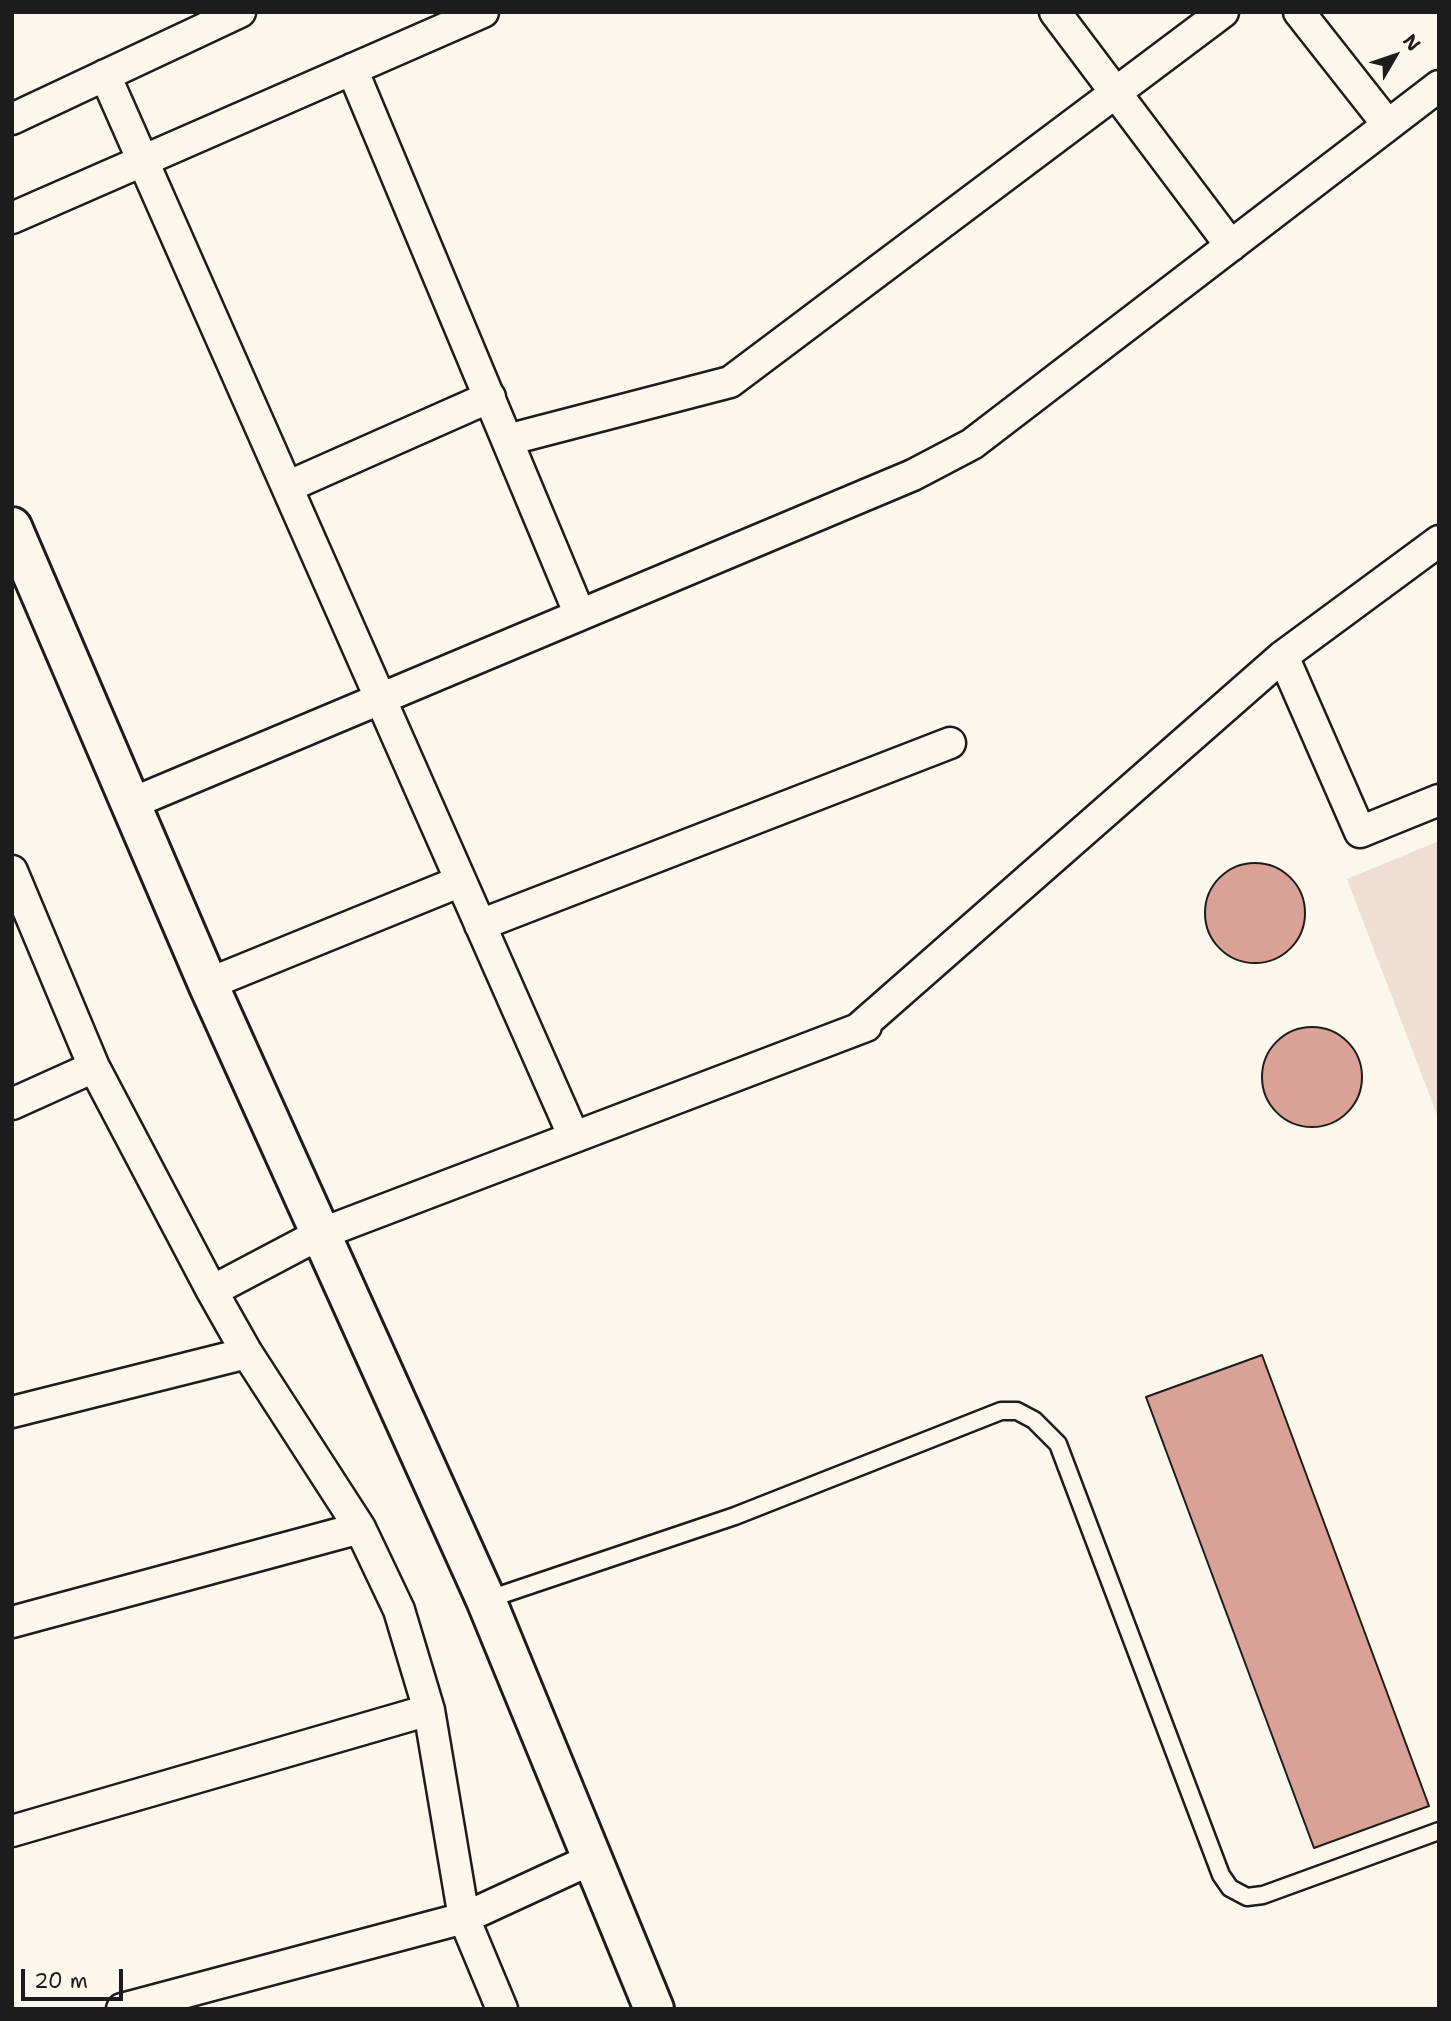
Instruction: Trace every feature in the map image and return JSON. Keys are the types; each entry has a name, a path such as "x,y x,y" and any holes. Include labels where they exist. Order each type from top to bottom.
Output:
{"street":[{"path":"12,119 240,12"},
{"path":"12,218 483,12"},
{"path":"1055,12 1231,246"},
{"path":"507,440 730,382 1223,12"},
{"path":"1299,12 1388,125"},
{"path":"352,69 580,615"},
{"path":"105,75 574,1137"},
{"path":"130,804 913,475 972,444 1439,86"},
{"path":"287,487 489,397"},
{"path":"12,527 208,984 486,1600 654,2009"},
{"path":"212,1291 320,1234 862,1028 1283,656 1439,541"},
{"path":"1283,656 1360,832 1439,800"},
{"path":"480,925 950,743"},
{"path":"208,984 461,881"},
{"path":"15,882 94,1067 212,1291 247,1353 360,1528 399,1609 429,1710 464,1918 502,2009"},
{"path":"12,1104 94,1067"},
{"path":"12,1412 247,1353"},
{"path":"12,1622 360,1528"},
{"path":"12,1831 429,1710"},
{"path":"122,2009 464,1918 592,1859"}],"lane":[{"path":"486,1600 735,1516 1001,1411 1017,1412 1034,1420 1058,1444 1220,1875 1230,1888 1247,1897 1263,1895 1439,1831"}],"shaded area":[{"path":"1439,841 1439,1120 1347,879"}],"building":[{"path":"1255,863 1283,871 1297,885 1305,913 1297,941 1283,955 1255,963 1227,955 1213,941 1205,913 1213,885 1227,871"},
{"path":"1312,1027 1340,1035 1354,1049 1362,1077 1354,1105 1340,1119 1312,1127 1284,1119 1270,1105 1262,1077 1270,1049 1284,1035"},
{"path":"1262,1355 1429,1806 1314,1848 1146,1397"}]}
